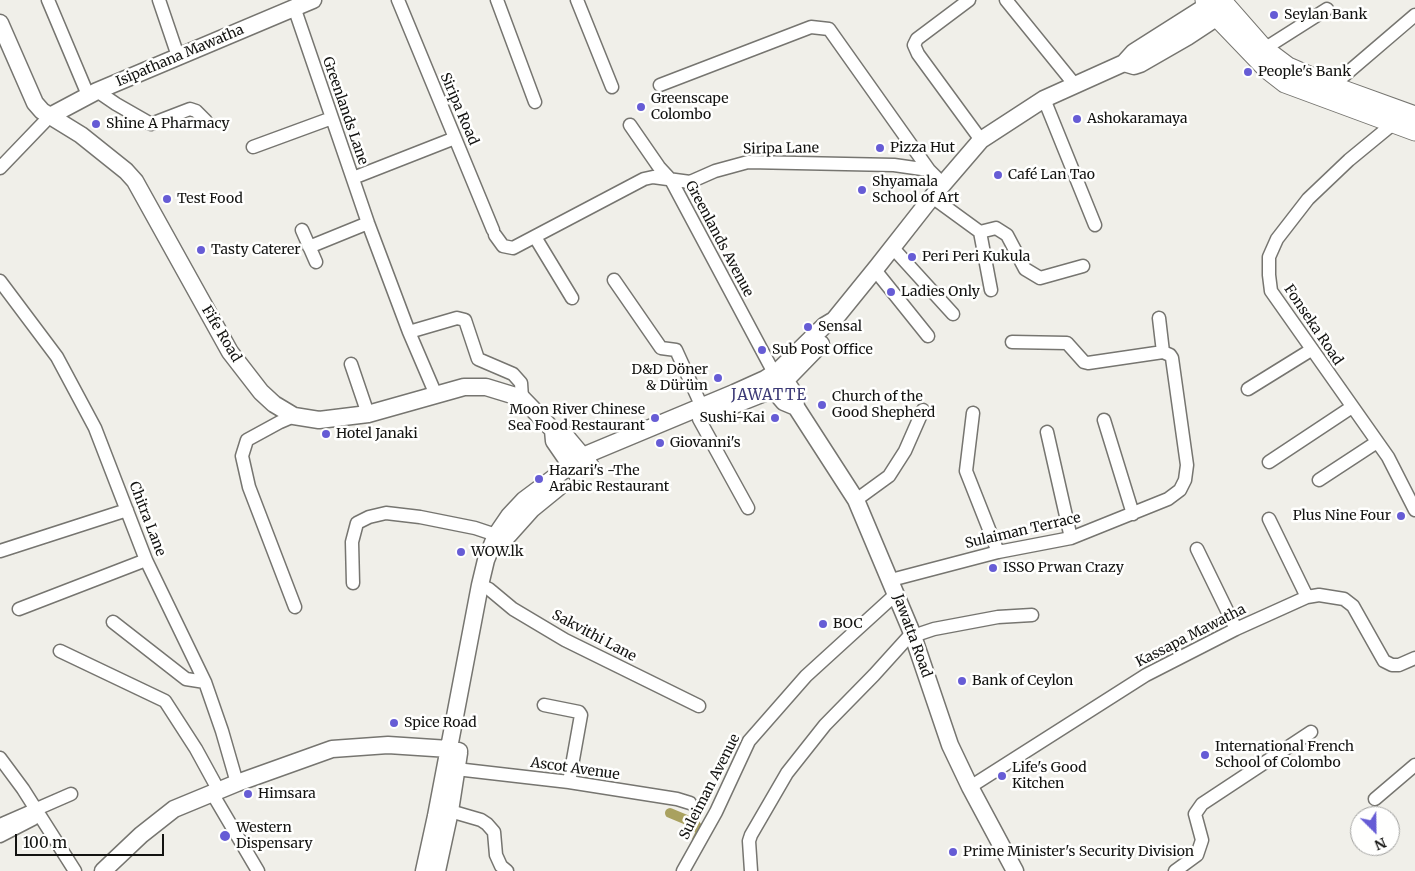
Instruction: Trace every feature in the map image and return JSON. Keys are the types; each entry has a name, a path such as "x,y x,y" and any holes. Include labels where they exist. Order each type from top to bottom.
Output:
{"highway":[{"path":"1216,5 1264,49 1288,67 1332,86 1415,116"},
{"path":"1216,5 1266,69 1285,83 1415,131"}],"main road":[{"name":"Isipathana Mawatha","path":"50,116 93,93 312,0"},
{"path":"424,871 472,673 485,587 486,560 496,535 509,516 524,500 580,465 775,379 824,326 834,320 932,197 982,140 1044,99 1124,64 1134,66 1140,64 1216,5"},
{"name":"Fife Road","path":"0,23 35,103 42,111 81,135 126,170 135,181 230,352 274,404 294,416 319,420 368,414 464,388 486,387 522,398 553,430 554,441 580,465"},
{"name":"Jawatta Road","path":"775,379 784,402 796,407 856,500 912,634 950,745 1015,871"},
{"path":"485,587 506,538 532,509 580,465"},
{"path":"103,871 174,809 237,783 332,749 388,745 454,750"},
{"path":"437,871 450,811 456,769 454,750"}],"street":[{"path":"48,0 93,93 151,124 190,109 196,111 206,121"},
{"path":"159,0 178,56"},
{"name":"Siripa Road","path":"398,0 494,232 503,246"},
{"path":"497,0 534,102"},
{"path":"577,0 612,87"},
{"path":"969,0 917,39 914,45 918,54 982,140"},
{"path":"1006,0 1075,85"},
{"name":"Greenlands Lane","path":"294,7 368,223 409,332 436,395"},
{"path":"1264,49 1328,9"},
{"path":"1332,86 1415,16"},
{"path":"660,85 811,27 829,29 929,170 944,184"},
{"path":"1044,99 1095,225"},
{"path":"0,168 50,116"},
{"path":"253,147 332,118"},
{"name":"Fonseka Road","path":"1394,123 1349,160 1308,199 1277,239 1270,257 1268,275 1271,291 1388,456 1415,510"},
{"name":"Greenlands Avenue","path":"630,125 671,180 775,379"},
{"path":"353,178 455,138"},
{"name":"Siripa Lane","path":"503,246 513,248 653,177 690,182 715,170 748,162 894,165 929,170"},
{"path":"932,197 980,232 991,290"},
{"path":"309,247 368,223"},
{"path":"980,232 996,228 1007,235 1025,269 1040,278 1083,266"},
{"path":"302,230 316,262"},
{"path":"535,237 572,298"},
{"path":"892,247 953,314"},
{"path":"875,270 928,336"},
{"path":"614,280 660,348 676,350 700,413 748,508"},
{"name":"Chitra Lane","path":"1,283 57,357 95,428 146,560 205,682 237,783"},
{"path":"409,332 457,318 465,320 478,359 513,374 521,383 522,398"},
{"path":"1012,342 1067,343 1084,362 1088,363 1163,352 1159,318"},
{"path":"1248,389 1311,350"},
{"name":"Sulaiman Terrace","path":"893,587 998,552 1071,538 1168,499 1180,490 1185,480 1186,465 1172,358 1163,352"},
{"path":"351,364 368,414"},
{"path":"1269,462 1352,407"},
{"path":"856,500 888,476 905,451 923,410"},
{"path":"973,413 966,471 998,552"},
{"path":"294,416 247,440 242,456 249,487 295,606"},
{"path":"1104,420 1133,514"},
{"path":"1047,432 1071,538"},
{"path":"1319,480 1377,442"},
{"path":"0,551 128,510"},
{"path":"352,583 352,542 356,523 369,517 386,513 420,517 475,528 496,535"},
{"path":"1269,519 1307,597"},
{"path":"1197,549 1236,629"},
{"path":"18,609 146,560"},
{"name":"Sakvithi Lane","path":"485,587 513,609 565,640 699,706"},
{"name":"Suleiman Avenue","path":"683,871 716,812 749,742 806,676 893,587"},
{"name":"Kassapa Mawatha","path":"970,787 1146,675 1236,629 1307,597 1319,595 1344,599 1353,606 1384,661 1399,665 1415,658"},
{"path":"751,871 749,841 751,835 787,773 825,725 874,676 912,634 998,617 1032,615"},
{"path":"113,622 186,679 205,682"},
{"path":"60,652 165,701 196,749 216,792 258,871"},
{"path":"544,705 579,712 581,718 569,782"},
{"path":"1175,871 1197,855 1202,840 1196,814 1202,804 1311,732"},
{"path":"0,758 38,812 75,871"},
{"path":"1375,799 1415,765"},
{"name":"Ascot Avenue","path":"456,769 569,782 677,799 690,803"},
{"path":"0,836 71,794"},
{"path":"450,811 481,820 487,824 494,832 496,855 501,866 506,871"},
{"path":"0,825 38,812"}],"waterway":[{"path":"670,813 694,823 701,832 697,840"}],"place":[{"name":"Seylan Bank","path":"1274,15"},
{"name":"People's Bank","path":"1248,72"},
{"name":"Greenscape Colombo","path":"641,107"},
{"name":"Ashokaramaya","path":"1077,119"},
{"name":"Shine A Pharmacy","path":"96,124"},
{"name":"Pizza Hut","path":"880,148"},
{"name":"Café Lan Tao","path":"998,175"},
{"name":"Shyamala School of Art","path":"862,190"},
{"name":"Test Food","path":"167,199"},
{"name":"Tasty Caterer","path":"201,250"},
{"name":"Peri Peri Kukula","path":"912,257"},
{"name":"Ladies Only","path":"891,292"},
{"name":"Sensal","path":"808,327"},
{"name":"Sub Post Office","path":"762,350"},
{"name":"D&D Döner & Dürüm","path":"718,378"},
{"name":"Church of the Good Shepherd","path":"822,405"},
{"name":"Moon River Chinese Sea Food Restaurant","path":"655,418"},
{"name":"Sushi-Kai","path":"775,418"},
{"name":"Hotel Janaki","path":"326,434"},
{"name":"Giovanni's","path":"660,443"},
{"name":"Hazari's -The Arabic Restaurant","path":"539,479"},
{"name":"Plus Nine Four","path":"1401,516"},
{"name":"WOW.lk","path":"461,552"},
{"name":"ISSO Prwan Crazy","path":"993,568"},
{"name":"BOC","path":"823,624"},
{"name":"Bank of Ceylon","path":"962,681"},
{"name":"Spice Road","path":"394,723"},
{"name":"International French School of Colombo","path":"1205,755"},
{"name":"Life's Good Kitchen","path":"1002,776"},
{"name":"Himsara","path":"248,794"},
{"name":"Western Dispensary","path":"225,836"},
{"name":"Prime Minister's Security Division","path":"953,852"}],"district":[{"name":"JAWATTE","path":"769,396"}]}
